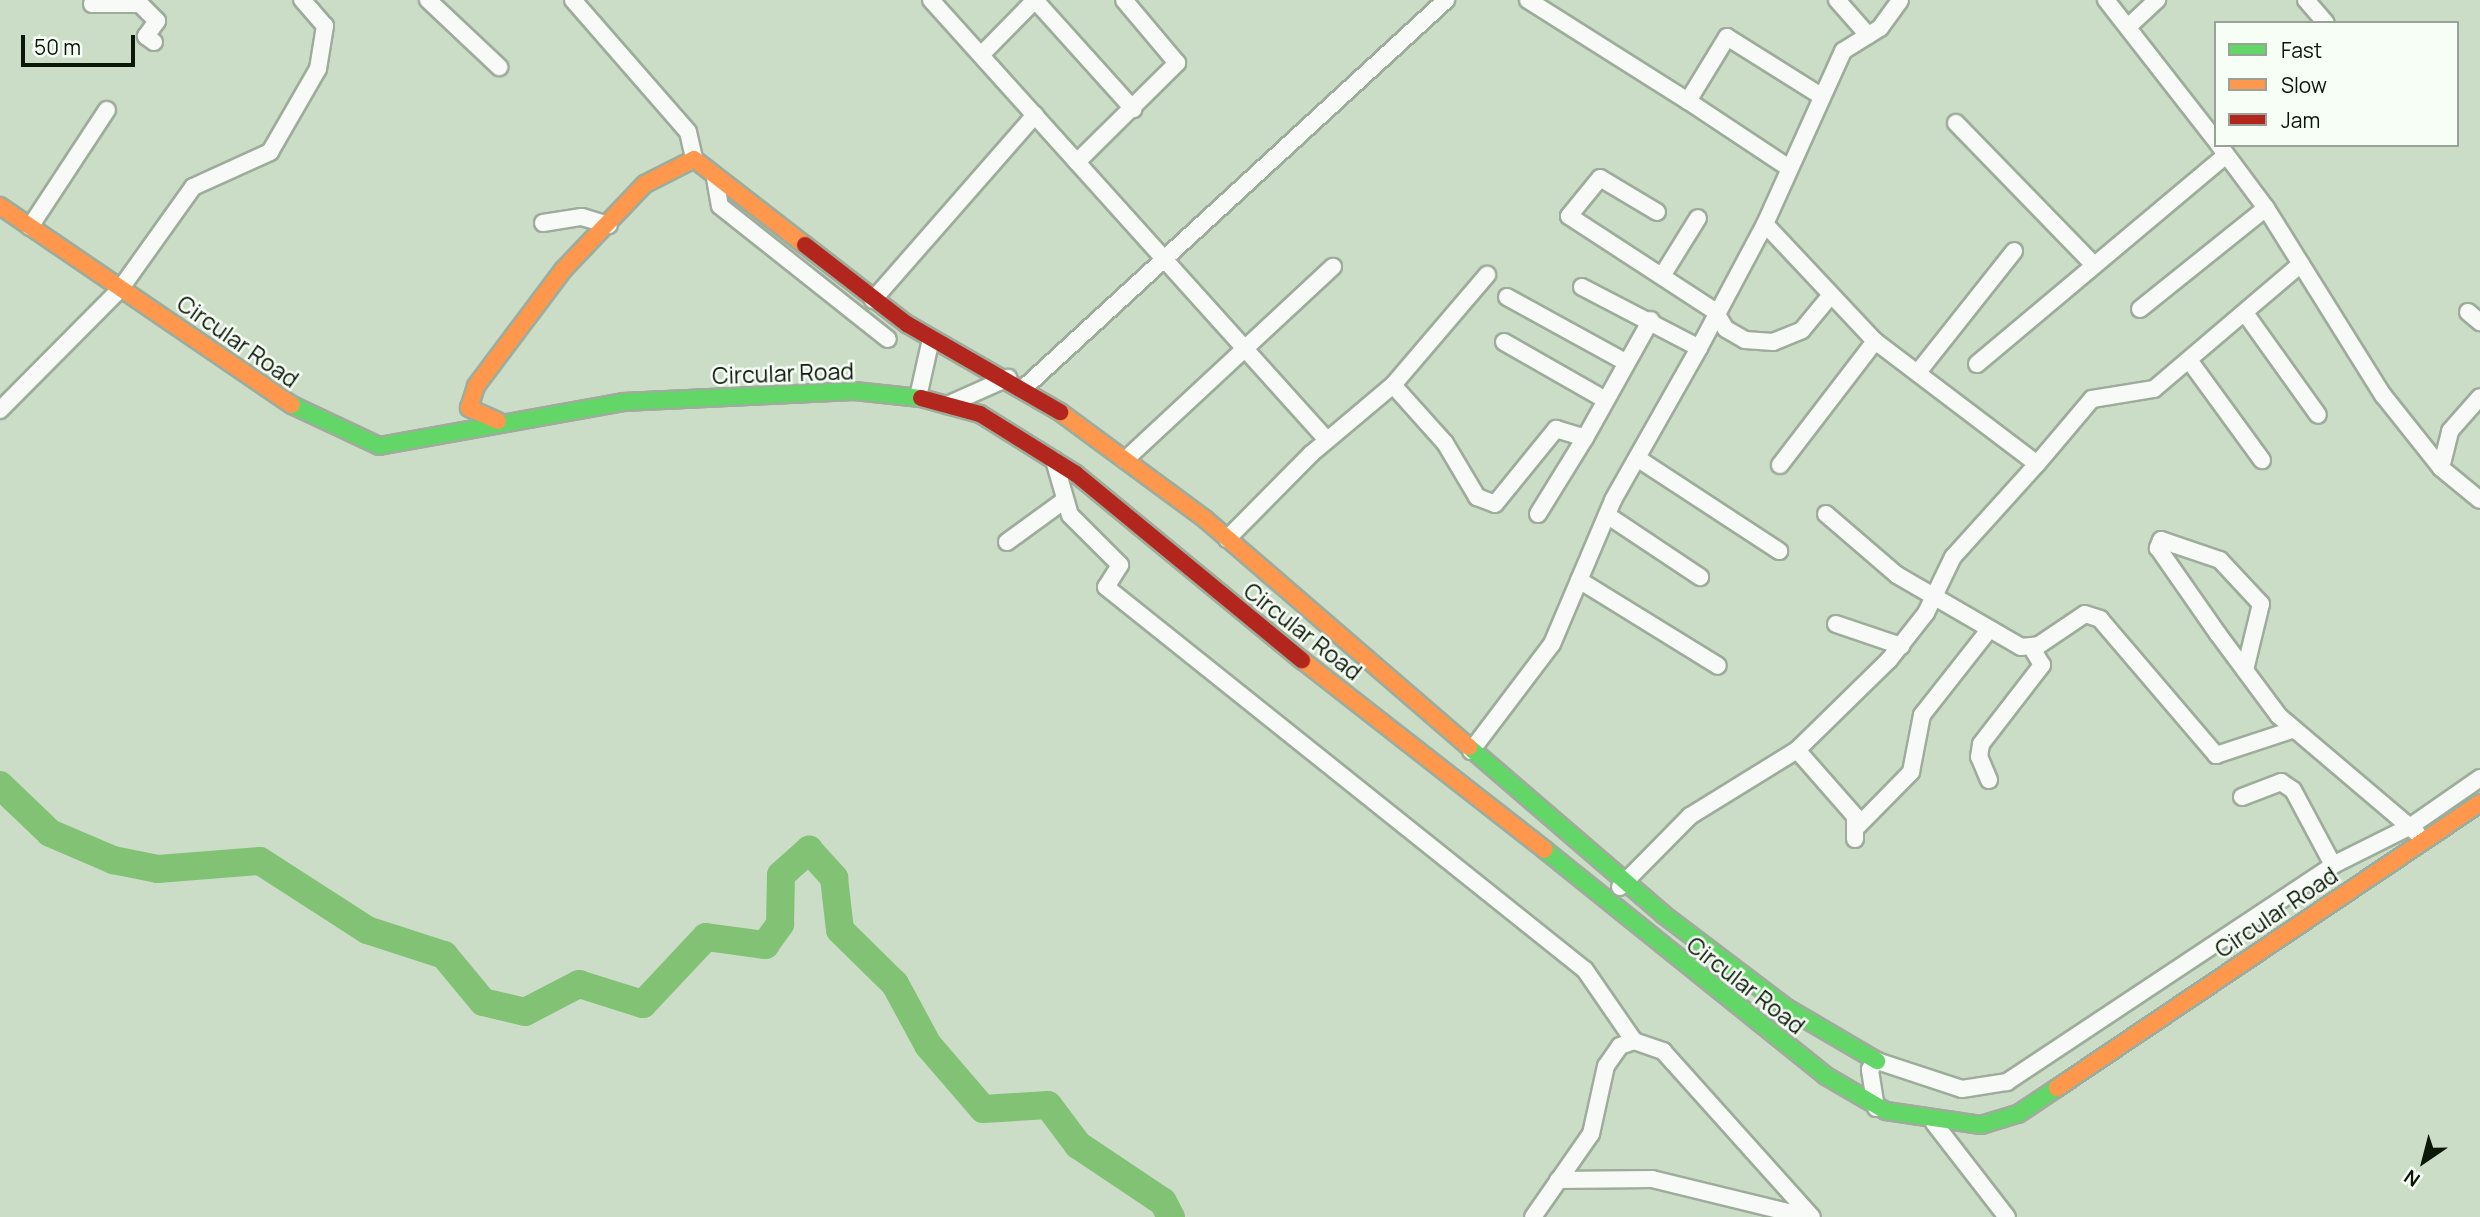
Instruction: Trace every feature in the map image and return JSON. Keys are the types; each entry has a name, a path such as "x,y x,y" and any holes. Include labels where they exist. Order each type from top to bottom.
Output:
{"main road":[{"path":"498,421 470,408 472,393 563,270 609,225 645,184 694,159 873,300 971,366 1008,378 1025,387 1125,460 1227,539 1625,883 1785,1007 1877,1061"},
{"name":"Circular Road","path":"0,206 352,440 411,443 498,421 623,402 854,391 918,397 980,414 1054,460 1608,899 1676,960 1876,1108 1934,1123 1981,1125 2018,1114 2480,803"}],"street":[{"path":"0,410 121,288 193,187 270,152 318,69 325,26 302,0"},
{"path":"428,0 499,67"},
{"path":"573,0 675,115 692,139 694,159"},
{"path":"981,55 1035,0 1133,109"},
{"path":"1077,162 1177,63 1124,0"},
{"path":"1025,387 1446,0"},
{"path":"1528,0 1789,168"},
{"path":"1837,0 1867,35"},
{"path":"1471,751 1552,644 1607,514 1765,224 1843,51 1867,35 1900,0"},
{"path":"2106,0 2214,139"},
{"path":"2128,27 2157,0"},
{"path":"2306,0 2324,21"},
{"path":"937,2 981,55 1326,440"},
{"path":"92,4 140,4 157,21 146,36 154,42"},
{"path":"1688,101 1727,37 1821,96"},
{"path":"30,227 107,110"},
{"path":"873,300 1035,115"},
{"path":"1956,123 2091,262"},
{"path":"1977,364 2220,147 2266,208 2383,395 2441,468 2480,499"},
{"path":"1657,212 1600,177 1569,216 1715,312 1726,329 1745,340 1773,342 1802,330 1831,295"},
{"path":"715,178 720,206 888,339"},
{"path":"2140,309 2266,208"},
{"path":"543,223 582,217 609,225"},
{"path":"1662,276 1698,218"},
{"path":"1765,224 1875,341 1919,371 2037,464"},
{"path":"1919,371 2014,251"},
{"path":"1608,899 1690,816 1797,750 1901,646 1933,597 1953,557 2092,399 2154,389 2301,264"},
{"path":"1125,460 1334,267"},
{"path":"1227,539 1326,440 1393,385 1487,275"},
{"path":"1582,287 1651,320 1699,348"},
{"path":"1507,297 1625,362"},
{"path":"2245,313 2318,415"},
{"path":"1538,514 1585,438 1604,399 1651,320"},
{"path":"918,397 931,339"},
{"path":"1780,465 1875,341"},
{"path":"1504,342 1604,399"},
{"path":"2189,360 2262,460"},
{"path":"947,405 1008,378"},
{"path":"1393,385 1445,443 1486,505 1496,504 1556,429 1585,438"},
{"path":"2441,468 2450,431 2480,397"},
{"path":"1637,458 1779,551"},
{"path":"1054,460 1062,502 1120,565 1107,587 1585,970 1634,1041 1663,1051 1810,1217"},
{"path":"1007,542 1062,502"},
{"path":"1607,514 1700,577"},
{"path":"1826,514 1933,597 1989,629 2031,647 2042,665 1981,744 1979,757 1989,780"},
{"path":"2245,670 2262,604 2220,559 2161,540 2158,548 2245,670 2292,730 2411,826 2423,840"},
{"path":"1579,580 1718,666"},
{"path":"2031,647 2091,614 2112,629 2216,755 2292,730"},
{"path":"1836,624 1901,646"},
{"path":"1797,750 1840,793 1857,833 1911,772 1922,715 1989,629"},
{"path":"1876,1108 1870,1069 1877,1061 1962,1089 2007,1082 2333,866 2411,826 2480,778"},
{"path":"2242,797 2281,782 2299,796 2333,866"},
{"path":"1533,1217 1591,1134 1606,1066 1620,1046 1634,1041"},
{"path":"1934,1123 2002,1215"},
{"path":"1558,1180 1652,1179 1810,1217"}],"waterway":[{"path":"0,785 50,833 113,860 158,869 260,861 367,930 444,955 483,1002 525,1012 579,984 643,1004 706,937 765,945 780,924 781,875 809,850 834,878 840,930 895,984 928,1045 983,1109 1048,1105 1078,1145 1163,1202 1171,1217"}],"traffic: fast":[{"path":"292,405 379,446 623,402 854,391 921,398"},
{"path":"1469,747 1664,915 1785,1007 1877,1061"},
{"path":"1545,850 1826,1076 1886,1111 1981,1125 2018,1114 2057,1088"}],"traffic: slow":[{"path":"498,421 469,408 476,386 563,270 645,184 694,159 805,245"},
{"path":"0,206 292,405"},
{"path":"1060,412 1205,519 1469,747"},
{"path":"1302,660 1545,850"},
{"path":"2057,1088 2480,803"}],"traffic: jam":[{"path":"805,245 907,324 1060,412"},
{"path":"921,398 980,414 1076,474 1302,660"}]}
